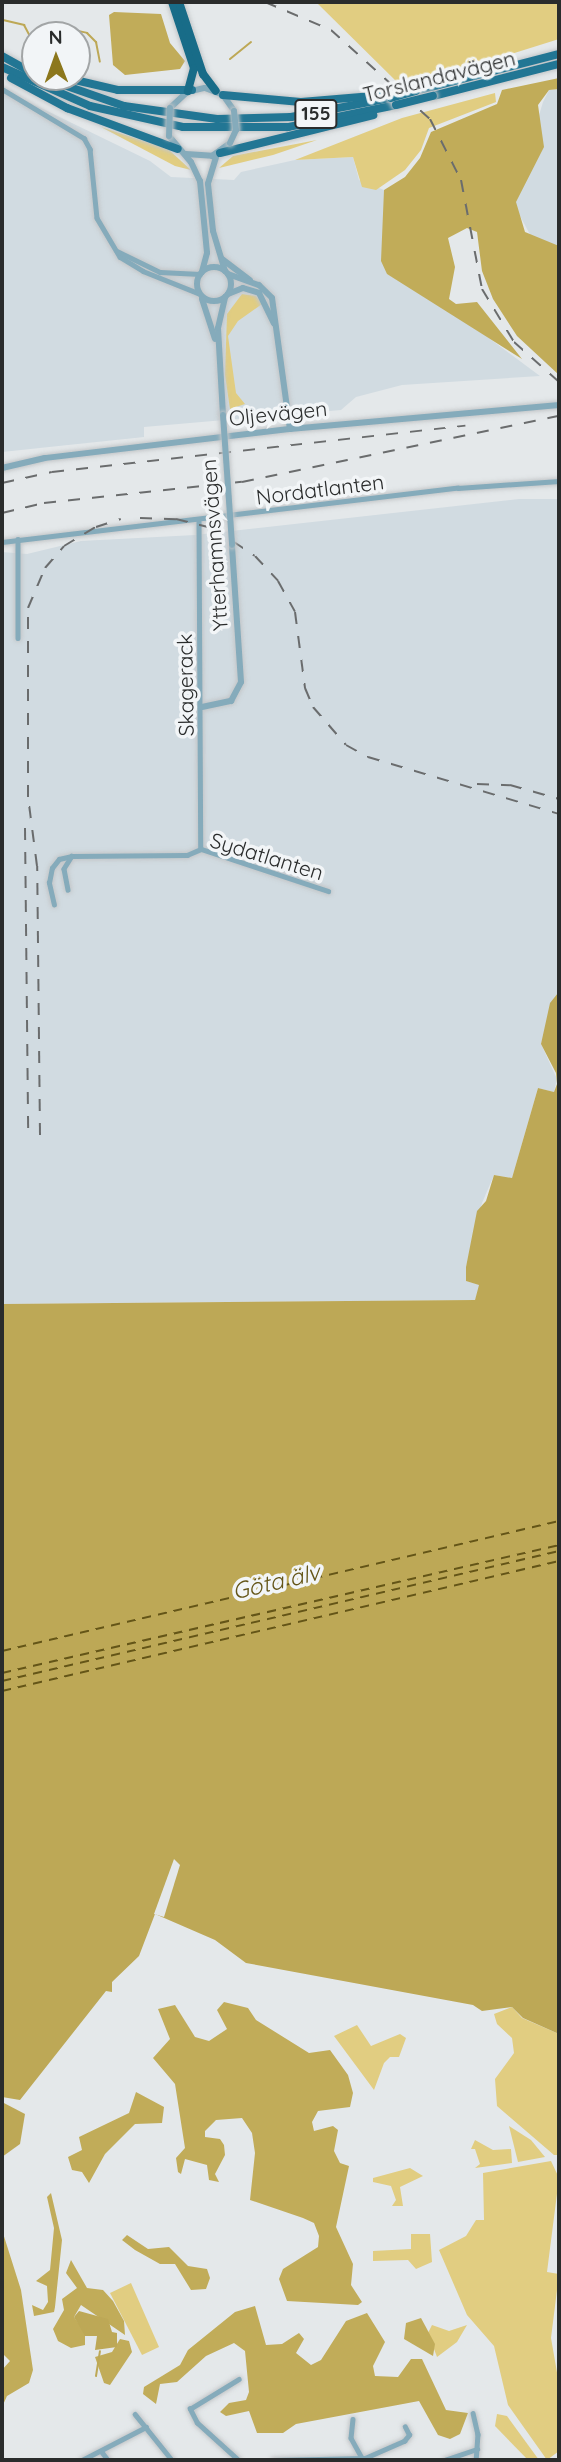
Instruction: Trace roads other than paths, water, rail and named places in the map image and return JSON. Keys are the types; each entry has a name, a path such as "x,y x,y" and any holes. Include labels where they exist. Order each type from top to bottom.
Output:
{"highway":[{"path":"176,4 194,68 190,90"},
{"path":"176,4 203,74 219,93"}],"main road":[{"name":"Torslandavägen","path":"2,70 90,107 183,127 288,127 416,91 432,91 559,54"},
{"name":"Torslandavägen","path":"81,91 124,106 217,119 291,117 393,99 559,64"},
{"path":"2,70 67,108 181,151"},
{"path":"91,84 118,90 190,90"},
{"path":"219,93 301,102 393,99"},
{"path":"219,153 335,128 393,99"}],"street":[{"path":"2,89 84,138 90,149 97,218 117,251 143,271 214,302 243,288 259,293 279,340"},
{"path":"200,295 201,273 207,247 200,181 169,136 170,108 190,90 219,93 234,111 236,130 230,143 219,153 208,184 213,231 226,273 227,295"},
{"path":"181,151 199,158 219,153"},
{"path":"117,251 160,272 201,273 214,267 254,282"},
{"path":"221,257 232,270 254,282 272,298 290,429"},
{"name":"Ytterhamnsvägen","path":"200,295 218,354"},
{"name":"Ytterhamnsvägen","path":"202,707 231,701 241,682 218,354 219,319 227,295"},
{"name":"Oljevägen","path":"2,468 45,458 290,429 559,405"},
{"name":"Nordatlanten","path":"2,542 458,488 559,481"},
{"name":"Skagerack","path":"199,520 201,849"},
{"path":"18,539 18,638"},
{"name":"Sydatlanten","path":"72,856 187,855 201,849 328,891"},
{"path":"68,890 64,869 72,856"},
{"path":"54,905 49,883 52,868 59,859 72,856"},
{"path":"238,2460 197,2423 190,2409 239,2379"},
{"path":"473,2413 476,2460"},
{"path":"135,2414 172,2460"},
{"path":"353,2419 351,2438 363,2459"},
{"path":"82,2460 146,2427"},
{"path":"272,2460 363,2459 404,2441 409,2435 405,2427"},
{"path":"445,2460 477,2449"},
{"path":"102,2452 108,2460"}],"water":[{"name":"Göta älv","path":"559,974 559,2034 523,2018 512,2007 482,2011 473,2005 246,1963 215,1940 155,1914 139,1956 112,1982 112,1992 106,1991 20,2100 2,2097 2,1304 475,1300 479,1285 466,1281 466,1267 477,1211 486,1201 494,1175 512,1178 538,1088 554,1092 557,1084 556,1073 541,1044 550,1003 558,993"},
{"path":"2,2102 25,2114 20,2144 2,2157"},
{"path":"79,2311 108,2319 112,2332 117,2333 117,2347 95,2350 97,2336 85,2336 74,2317"}],"waterway":[{"path":"3,20 21,24"},
{"path":"91,37 96,42 100,62"},
{"path":"230,59 251,42"},
{"path":"96,2376 100,2351"}],"railway":[{"path":"265,2 331,30 430,119 461,180 482,289 514,342 559,382"},
{"path":"2,513 44,503 242,482 559,416"},
{"path":"2,483 52,472 465,426"},
{"path":"140,518 176,519 213,528 255,556 278,581 295,612 305,688 313,707 346,745 368,757 559,814"},
{"path":"40,1135 37,866 28,797 28,608 45,568 64,546 96,527 121,519"},
{"path":"477,784 510,785 559,799"},
{"path":"25,828 28,1136"}]}
